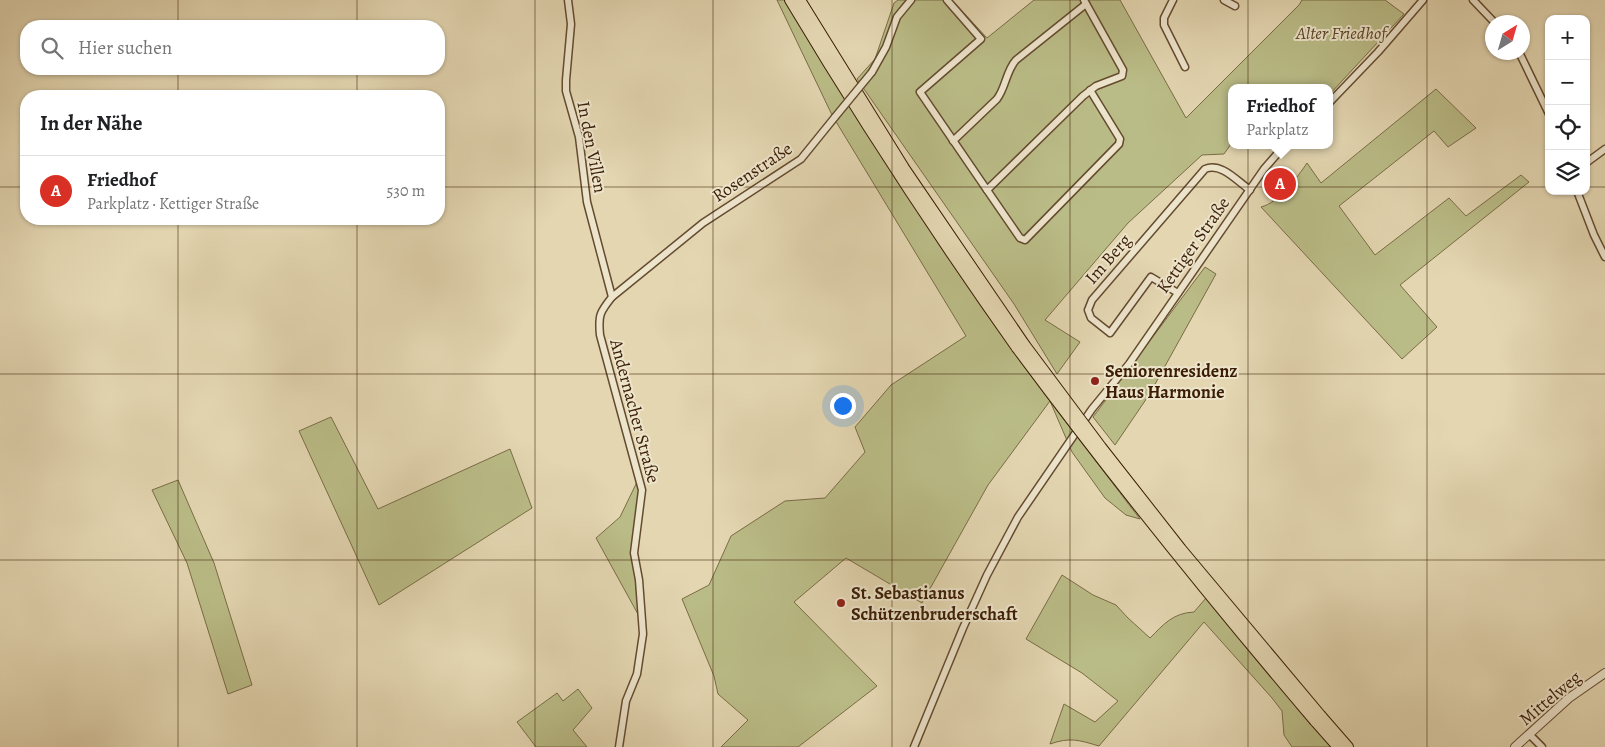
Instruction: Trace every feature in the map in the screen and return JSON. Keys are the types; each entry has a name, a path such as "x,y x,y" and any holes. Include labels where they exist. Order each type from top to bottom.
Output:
{"highway":[{"path":"790,0 896,171 946,246 1094,450 1175,554 1318,719 1338,747"},
{"path":"800,0 904,168 1020,346"},
{"path":"1318,719 1348,747"}],"street":[{"name":"In den Villen","path":"568,0 571,24 566,91 579,137 587,202 612,297"},
{"name":"Rosenstraße","path":"598,319 612,297 703,223 801,159 872,72 886,47 897,18 911,0"},
{"path":"947,0 982,39 920,92 1020,238 1025,240 1120,144 1120,139 1090,90"},
{"path":"1173,0 1164,18 1164,25 1186,67"},
{"path":"1224,0 1235,6"},
{"path":"1333,99 1378,52 1423,0"},
{"path":"1472,0 1487,15"},
{"path":"953,140 997,99 1002,92 1011,66 1016,60 1085,2 1123,70 1122,76 1090,90 987,190"},
{"path":"1523,60 1545,106"},
{"name":"Kettiger Straße","path":"914,747 962,628 987,575 1018,517 1092,409 1129,364 1264,169 1282,149"},
{"path":"1590,160 1605,149"},
{"name":"Im Berg","path":"1178,293 1151,276 1110,333 1092,318 1088,310 1092,300 1205,169 1211,166 1219,167 1250,190"},
{"path":"1579,195 1605,258"},
{"name":"Andernacher Straße","path":"598,319 600,335 642,490 634,553 639,580 643,634 637,674 626,701 619,747"},
{"name":"Mittelweg","path":"1515,747 1569,698 1605,673"},
{"path":"1529,734 1542,747"}],"green space":[{"path":"777,0 785,0 904,191 998,331 1140,519 1126,515 1105,498 1072,452 1050,401 988,485 922,603 846,558 794,602 877,686 798,747 721,747 748,720 718,694 714,676 682,599 709,585 731,536 785,501 825,498 865,452 855,427 891,385 966,336 832,115"},
{"name":"Alter Friedhof","path":"898,0 952,0 987,38 1034,0 1120,0 1186,118 1302,0 1385,0 1404,14 1333,91 1333,84 1228,84 1228,148 1224,154 1202,155 1128,223 1045,320 1080,342 1057,374 1014,304 857,79 875,59 894,3"},
{"path":"1436,89 1476,128 1448,147 1434,131 1339,206 1375,255 1449,198 1466,216 1521,175 1529,182 1400,285 1437,327 1402,359 1261,207 1274,201 1293,182 1307,163 1321,183"},
{"path":"1205,267 1216,274 1149,395 1115,445 1093,417"},
{"path":"331,417 378,509 510,449 532,508 379,605 299,431"},
{"path":"178,480 214,563 252,685 228,694 187,563 152,490"},
{"path":"637,482 640,492 633,554 639,616 596,538 620,517"},
{"path":"1062,575 1093,595 1116,605 1150,638 1175,617 1194,612 1206,598 1332,747 1292,747 1284,735 1282,711 1204,622 1099,746 1074,740 1050,744 1064,704 1095,722 1118,701 1082,673 1026,639"},
{"path":"578,689 592,708 573,730 587,747 536,747 517,722 557,693 563,701"}],"place":[{"name":"Friedhof","path":"1280,184"},
{"name":"Seniorenresidenz Haus Harmonie","path":"1095,381"},
{"name":"St. Sebastianus Schützenbruderschaft","path":"841,603"}]}
